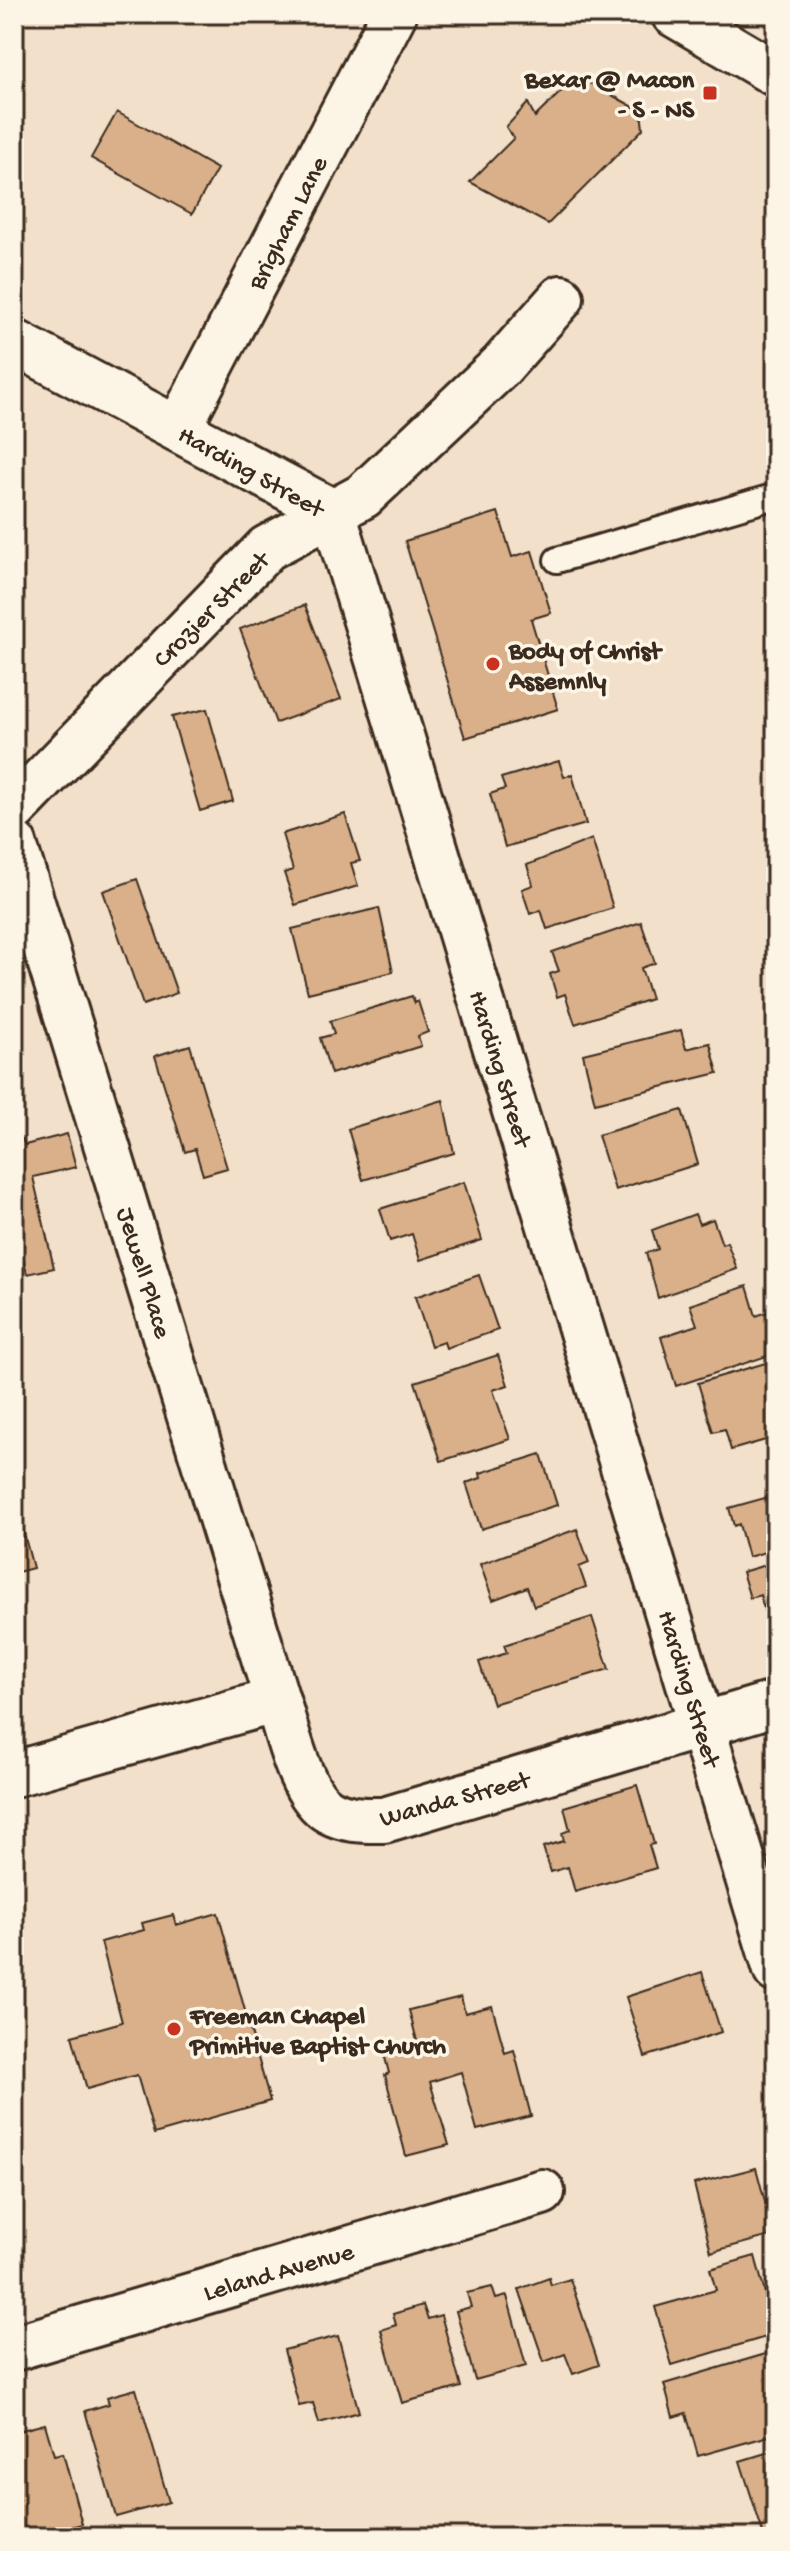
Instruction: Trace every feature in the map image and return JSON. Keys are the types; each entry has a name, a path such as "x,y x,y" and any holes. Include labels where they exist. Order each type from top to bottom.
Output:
{"street":[{"name":"Brigham Lane","path":"178,429 394,14"},
{"path":"674,14 776,74"},
{"name":"Crozier Street","path":"14,809 267,548 363,496 501,366 561,298"},
{"name":"Harding Street","path":"14,342 333,512 776,1970"},
{"name":"Jewell Place","path":"14,844 277,1700"},
{"path":"14,1774 277,1700"},
{"name":"Wanda Street","path":"277,1700 307,1787 327,1810 354,1820 384,1820 776,1703"},
{"name":"Leland Avenue","path":"14,2348 542,2192"}],"lane":[{"path":"557,560 776,496"}],"building":[{"path":"577,76 641,111 643,129 548,224 470,182 514,138 506,127 528,103 535,117"},
{"path":"117,112 217,169 192,214 91,158"},
{"name":"Body of Christ Assemnly","path":"498,512 512,557 532,551 551,613 531,619 558,709 465,738 405,541"},
{"path":"305,605 341,699 276,723 240,629"},
{"path":"207,709 233,801 200,811 172,717"},
{"path":"559,761 564,777 572,774 586,824 505,847 490,794 505,789 501,778"},
{"path":"345,814 360,861 351,863 358,886 295,905 284,873 293,870 282,834"},
{"path":"592,839 613,908 547,929 541,910 530,914 522,889 533,885 527,865"},
{"path":"137,879 177,993 143,1005 103,891"},
{"path":"379,908 393,972 308,993 292,929"},
{"path":"641,922 655,963 641,968 651,999 575,1024 565,994 557,997 550,974 559,971 552,952"},
{"path":"412,996 415,1003 418,1001 428,1032 418,1036 421,1046 331,1074 320,1038 334,1034 330,1021"},
{"path":"681,1030 686,1049 710,1043 718,1073 595,1103 583,1054"},
{"path":"190,1045 227,1168 203,1175 195,1149 185,1152 155,1056"},
{"path":"443,1100 454,1153 363,1180 348,1129"},
{"path":"682,1110 698,1164 615,1190 598,1135"},
{"path":"67,1134 76,1167 33,1177 54,1268 27,1274 22,1254 14,1256 14,1141 22,1139 25,1145"},
{"path":"464,1182 482,1240 420,1260 412,1234 390,1241 380,1209"},
{"path":"695,1214 699,1224 713,1219 722,1244 727,1242 737,1269 658,1298 646,1253 658,1249 652,1230"},
{"path":"479,1275 498,1330 446,1348 444,1342 431,1346 415,1297"},
{"path":"747,1286 756,1316 776,1309 776,1353 676,1386 661,1337 697,1325 690,1305"},
{"path":"498,1355 508,1385 493,1390 510,1439 441,1461 415,1382"},
{"path":"769,1362 776,1378 776,1437 731,1450 725,1429 713,1432 698,1383"},
{"path":"541,1454 557,1505 481,1529 466,1483 481,1478 480,1473"},
{"path":"776,1495 776,1549 748,1557 739,1524 734,1526 729,1508"},
{"path":"17,1507 33,1568 14,1573 14,1508"},
{"path":"577,1529 589,1563 579,1567 586,1587 534,1606 527,1587 493,1600 480,1564"},
{"path":"776,1562 776,1621 768,1623 760,1595 750,1598 742,1572"},
{"path":"592,1617 609,1669 493,1704 479,1662 507,1653 504,1645"},
{"path":"637,1785 654,1844 649,1845 656,1868 575,1892 568,1867 551,1872 543,1847 564,1841 562,1833 570,1830 564,1807"},
{"name":"Freeman Chapel Primitive Baptist Church","path":"218,1913 270,2101 154,2134 137,2075 87,2089 72,2036 122,2022 101,1942 144,1930 142,1923 173,1915 176,1925"},
{"path":"702,1972 721,2032 645,2057 626,1997"},
{"path":"461,1997 465,2013 492,2006 505,2053 514,2050 531,2116 477,2130 461,2072 430,2082 449,2145 406,2156 385,2075 389,2073 384,2054 418,2045 409,2010"},
{"path":"756,2168 774,2235 711,2252 694,2184"},
{"path":"755,2256 776,2334 672,2365 655,2307 716,2290 710,2269"},
{"path":"549,2278 551,2285 570,2279 599,2365 573,2374 565,2354 544,2362 519,2289"},
{"path":"492,2287 496,2299 507,2296 526,2366 475,2380 456,2311 471,2307 467,2293"},
{"path":"423,2305 428,2319 441,2315 461,2387 402,2403 381,2330 396,2325 393,2314"},
{"path":"338,2336 359,2412 319,2423 313,2403 299,2406 284,2350"},
{"path":"776,2351 776,2434 698,2456 686,2413 673,2417 664,2384"},
{"path":"136,2389 169,2502 116,2517 85,2411 109,2404 107,2397"},
{"path":"45,2424 54,2455 63,2453 82,2524 33,2537 20,2537 14,2513 14,2432"},
{"path":"776,2450 776,2532 764,2536 740,2461"}],"place":[{"name":"Bexar @ Macon - S - NS","path":"710,93"},
{"name":"Body of Christ Assemnly","path":"493,664"},
{"name":"Freeman Chapel Primitive Baptist Church","path":"174,2029"}]}
